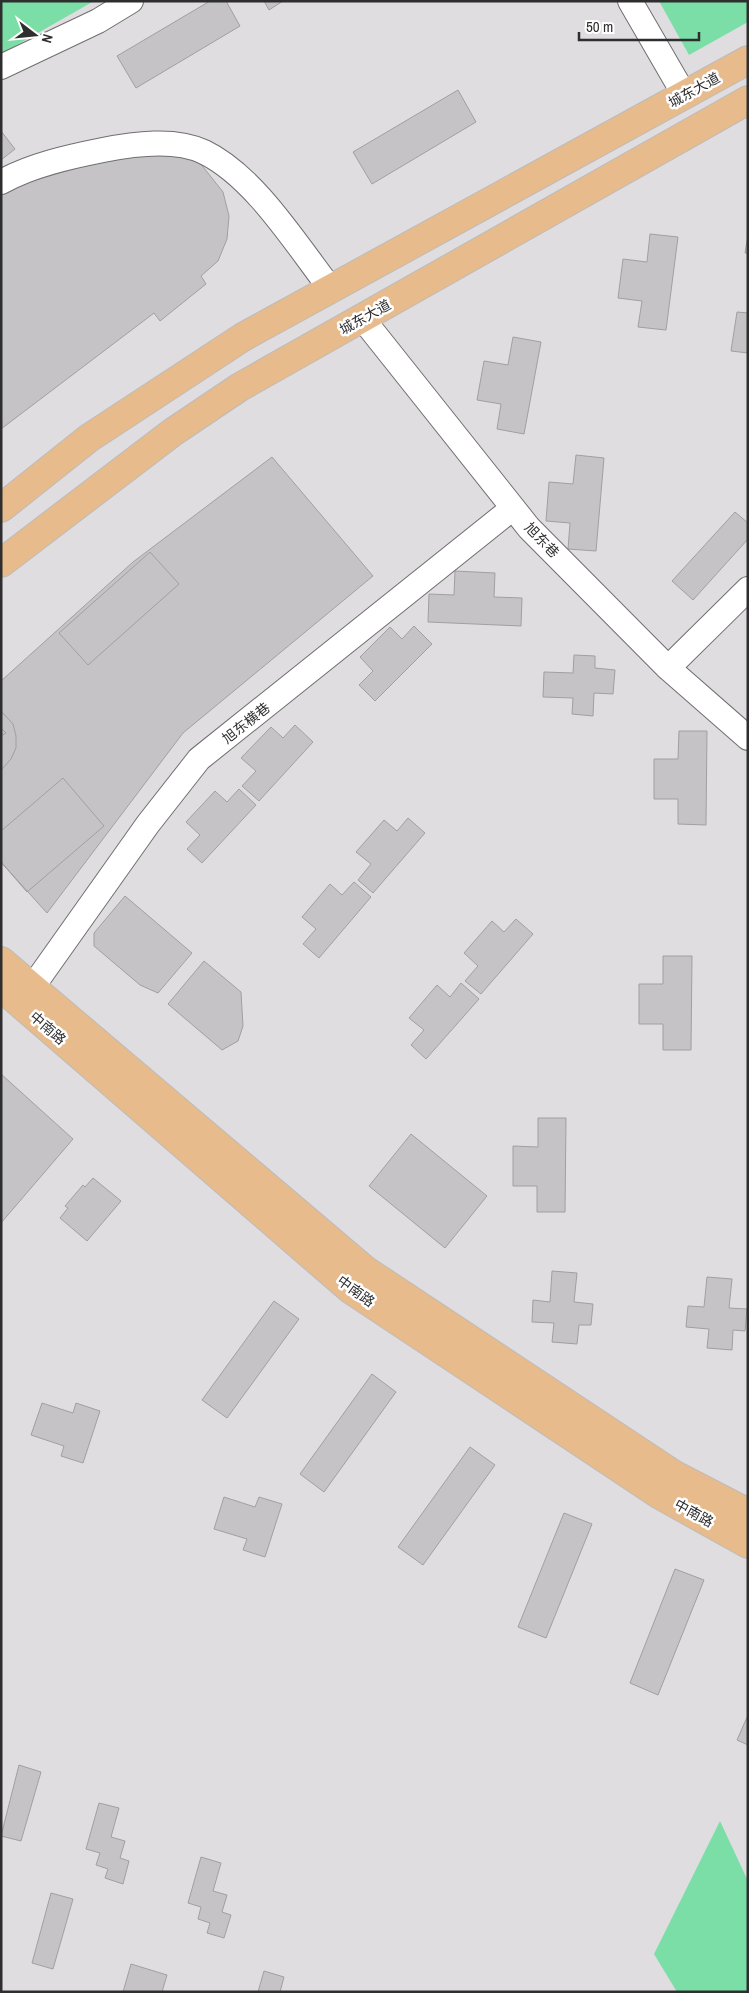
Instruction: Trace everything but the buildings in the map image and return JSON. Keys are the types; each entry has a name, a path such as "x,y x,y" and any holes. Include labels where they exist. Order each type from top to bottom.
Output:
{"main road":[{"name":"城东大道","path":"1,508 89,438 176,379 243,337 748,60"},
{"name":"城东大道","path":"1,563 172,432 240,387 748,101"},
{"name":"中南路","path":"1,961 31,989 365,1270 673,1474 748,1513"},
{"name":"中南路","path":"1,987 350,1289 660,1495 748,1544"}],"street":[{"path":"1,67 98,21 131,1"},
{"path":"630,1 685,96"},
{"path":"1,182 38,167 82,154 126,146 165,143 203,152 238,174 267,207 330,288"},
{"name":"旭东巷","path":"362,318 529,528 668,668 748,738"},
{"name":"旭东横巷","path":"31,989 148,824 199,759 513,508"},
{"path":"668,668 748,589"}],"green space":[{"path":"1,1 94,1 1,54"},
{"path":"659,1 748,1 748,22 689,55"},
{"path":"720,1821 748,1881 748,1992 677,1992 654,1954"}]}
